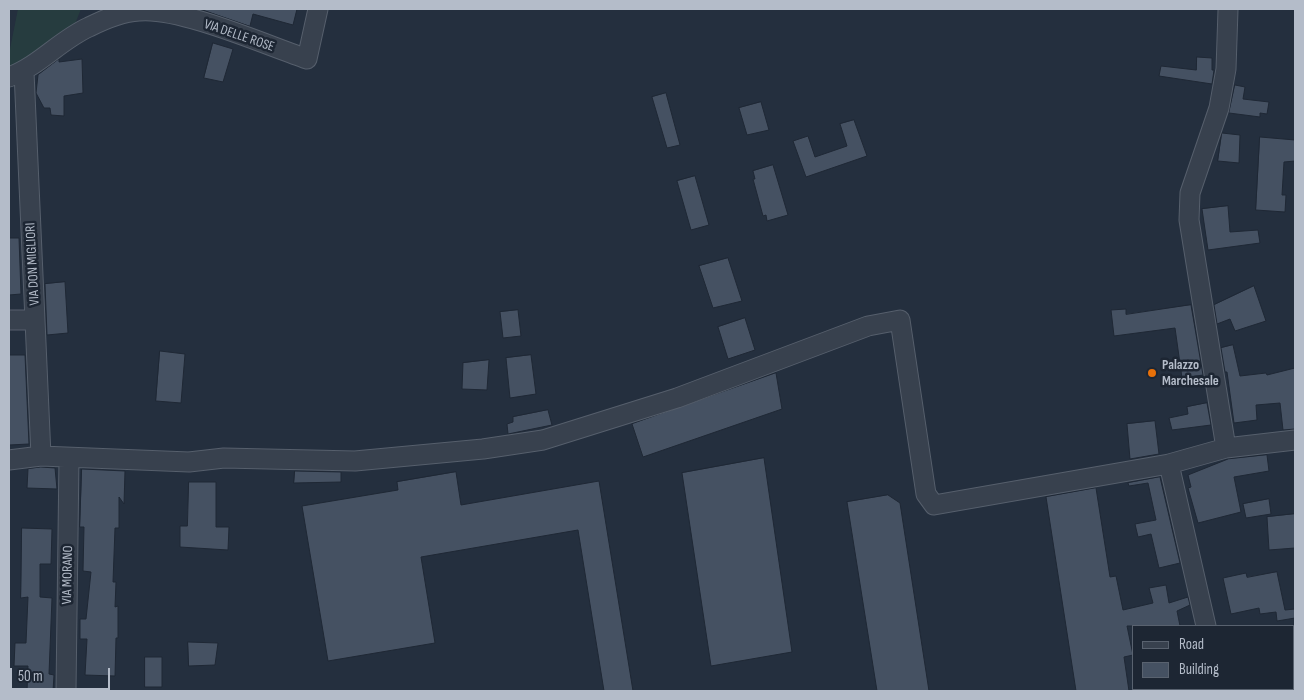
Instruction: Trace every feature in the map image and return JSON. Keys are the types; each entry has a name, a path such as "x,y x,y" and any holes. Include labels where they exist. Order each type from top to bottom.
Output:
{"street":[{"path":"86,28 89,9"},
{"name":"VIA DELLE ROSE","path":"16,75 86,28 115,15 141,11 206,16 307,59 318,9"},
{"path":"1226,448 1189,220 1190,193 1219,108 1226,68 1228,10"},
{"name":"VIA DON MIGLIORI","path":"16,75 35,320 41,456"},
{"path":"9,320 35,320"},
{"path":"9,460 41,456 189,462 224,458 355,461 483,449 542,440 677,398 868,326 900,320 926,494 934,505 1169,464 1226,448 1295,440"},
{"name":"VIA MORANO","path":"66,691 69,458"},
{"path":"1169,464 1206,625"}],"green space":[{"path":"18,9 81,9 75,24 9,71 9,54"}],"building":[{"path":"200,9 297,9 293,25 253,14 250,26"},
{"path":"213,43 233,49 223,82 204,78"},
{"path":"1197,57 1212,58 1212,70 1214,70 1212,84 1159,76 1161,66 1196,70"},
{"path":"59,59 59,62 82,59 83,93 64,96 64,116 51,115 50,108 44,108 36,93 38,75"},
{"path":"1235,85 1245,87 1243,99 1269,102 1267,114 1260,113 1260,117 1229,113"},
{"path":"666,93 680,145 667,148 652,97"},
{"path":"761,102 769,130 747,135 739,108"},
{"path":"854,120 867,156 806,177 793,141 808,136 815,157 847,146 840,124"},
{"path":"1222,133 1240,135 1239,163 1218,161"},
{"path":"1260,137 1295,140 1295,161 1284,162 1282,195 1286,195 1285,212 1256,210"},
{"path":"773,165 788,215 767,221 766,215 763,216 753,179 755,179 753,171"},
{"path":"695,176 709,225 691,230 677,181"},
{"path":"1228,206 1230,232 1258,230 1260,243 1208,250 1202,209"},
{"path":"9,238 19,238 21,294 9,295"},
{"path":"728,258 742,301 713,308 699,266"},
{"path":"65,282 68,333 47,335 45,284"},
{"path":"1254,286 1266,321 1235,331 1230,319 1217,324 1214,305"},
{"path":"1191,305 1203,375 1182,378 1175,328 1114,336 1111,310 1126,309 1126,314"},
{"path":"518,310 521,336 503,338 500,312"},
{"path":"745,318 755,350 728,359 718,327"},
{"path":"1233,345 1240,376 1266,373 1267,375 1295,368 1295,429 1283,430 1280,403 1256,405 1257,420 1234,423 1227,372 1225,372 1221,348"},
{"path":"160,351 185,354 181,403 156,401"},
{"path":"9,355 25,355 29,444 9,445"},
{"path":"531,355 536,394 510,398 506,358"},
{"path":"489,360 487,390 462,389 463,363"},
{"path":"776,373 782,409 643,457 632,424"},
{"path":"1207,403 1211,425 1172,430 1169,418 1188,414 1187,407"},
{"path":"548,410 552,425 508,434 507,424 513,422 513,417"},
{"path":"1155,421 1159,454 1130,459 1127,424"},
{"path":"1267,455 1269,471 1234,477 1241,512 1198,523 1188,488 1191,487 1188,475 1228,459"},
{"path":"764,458 792,652 711,666 682,473"},
{"path":"41,467 55,468 57,489 27,488 28,469"},
{"path":"82,469 125,471 124,504 119,497 119,528 115,528 113,582 116,582 115,607 118,606 118,638 116,638 115,676 85,675 87,639 80,639 80,619 86,619 91,572 83,571 84,527 80,527"},
{"path":"295,471 341,472 341,482 294,483"},
{"path":"456,472 461,505 599,481 633,691 604,691 578,530 421,557 435,643 328,661 302,506 398,490 397,482"},
{"path":"1160,477 1180,563 1159,568 1151,534 1138,537 1135,524 1156,520 1148,483 1129,486 1128,483"},
{"path":"189,482 216,482 216,527 229,527 228,550 180,547 180,526 187,526"},
{"path":"1096,488 1110,577 1116,576 1123,610 1153,603 1149,588 1166,585 1169,603 1188,597 1190,605 1177,611 1180,625 1127,626 1132,650 1132,655 1124,657 1129,691 1076,691 1046,497"},
{"path":"888,495 900,503 929,691 877,691 847,502"},
{"path":"1269,499 1271,514 1246,518 1243,504"},
{"path":"1295,514 1295,548 1269,550 1267,517"},
{"path":"22,528 52,529 51,564 40,564 40,597 52,598 49,674 54,675 53,691 27,691 28,666 14,666 15,643 26,643 28,597 21,598"},
{"path":"1277,572 1285,610 1295,609 1295,618 1277,621 1276,612 1260,614 1259,608 1231,614 1223,578 1246,573 1247,577"},
{"path":"188,642 218,643 215,665 189,666"},
{"path":"145,657 162,657 162,687 145,687"}],"place":[{"name":"Palazzo Marchesale","path":"1152,373"}]}
